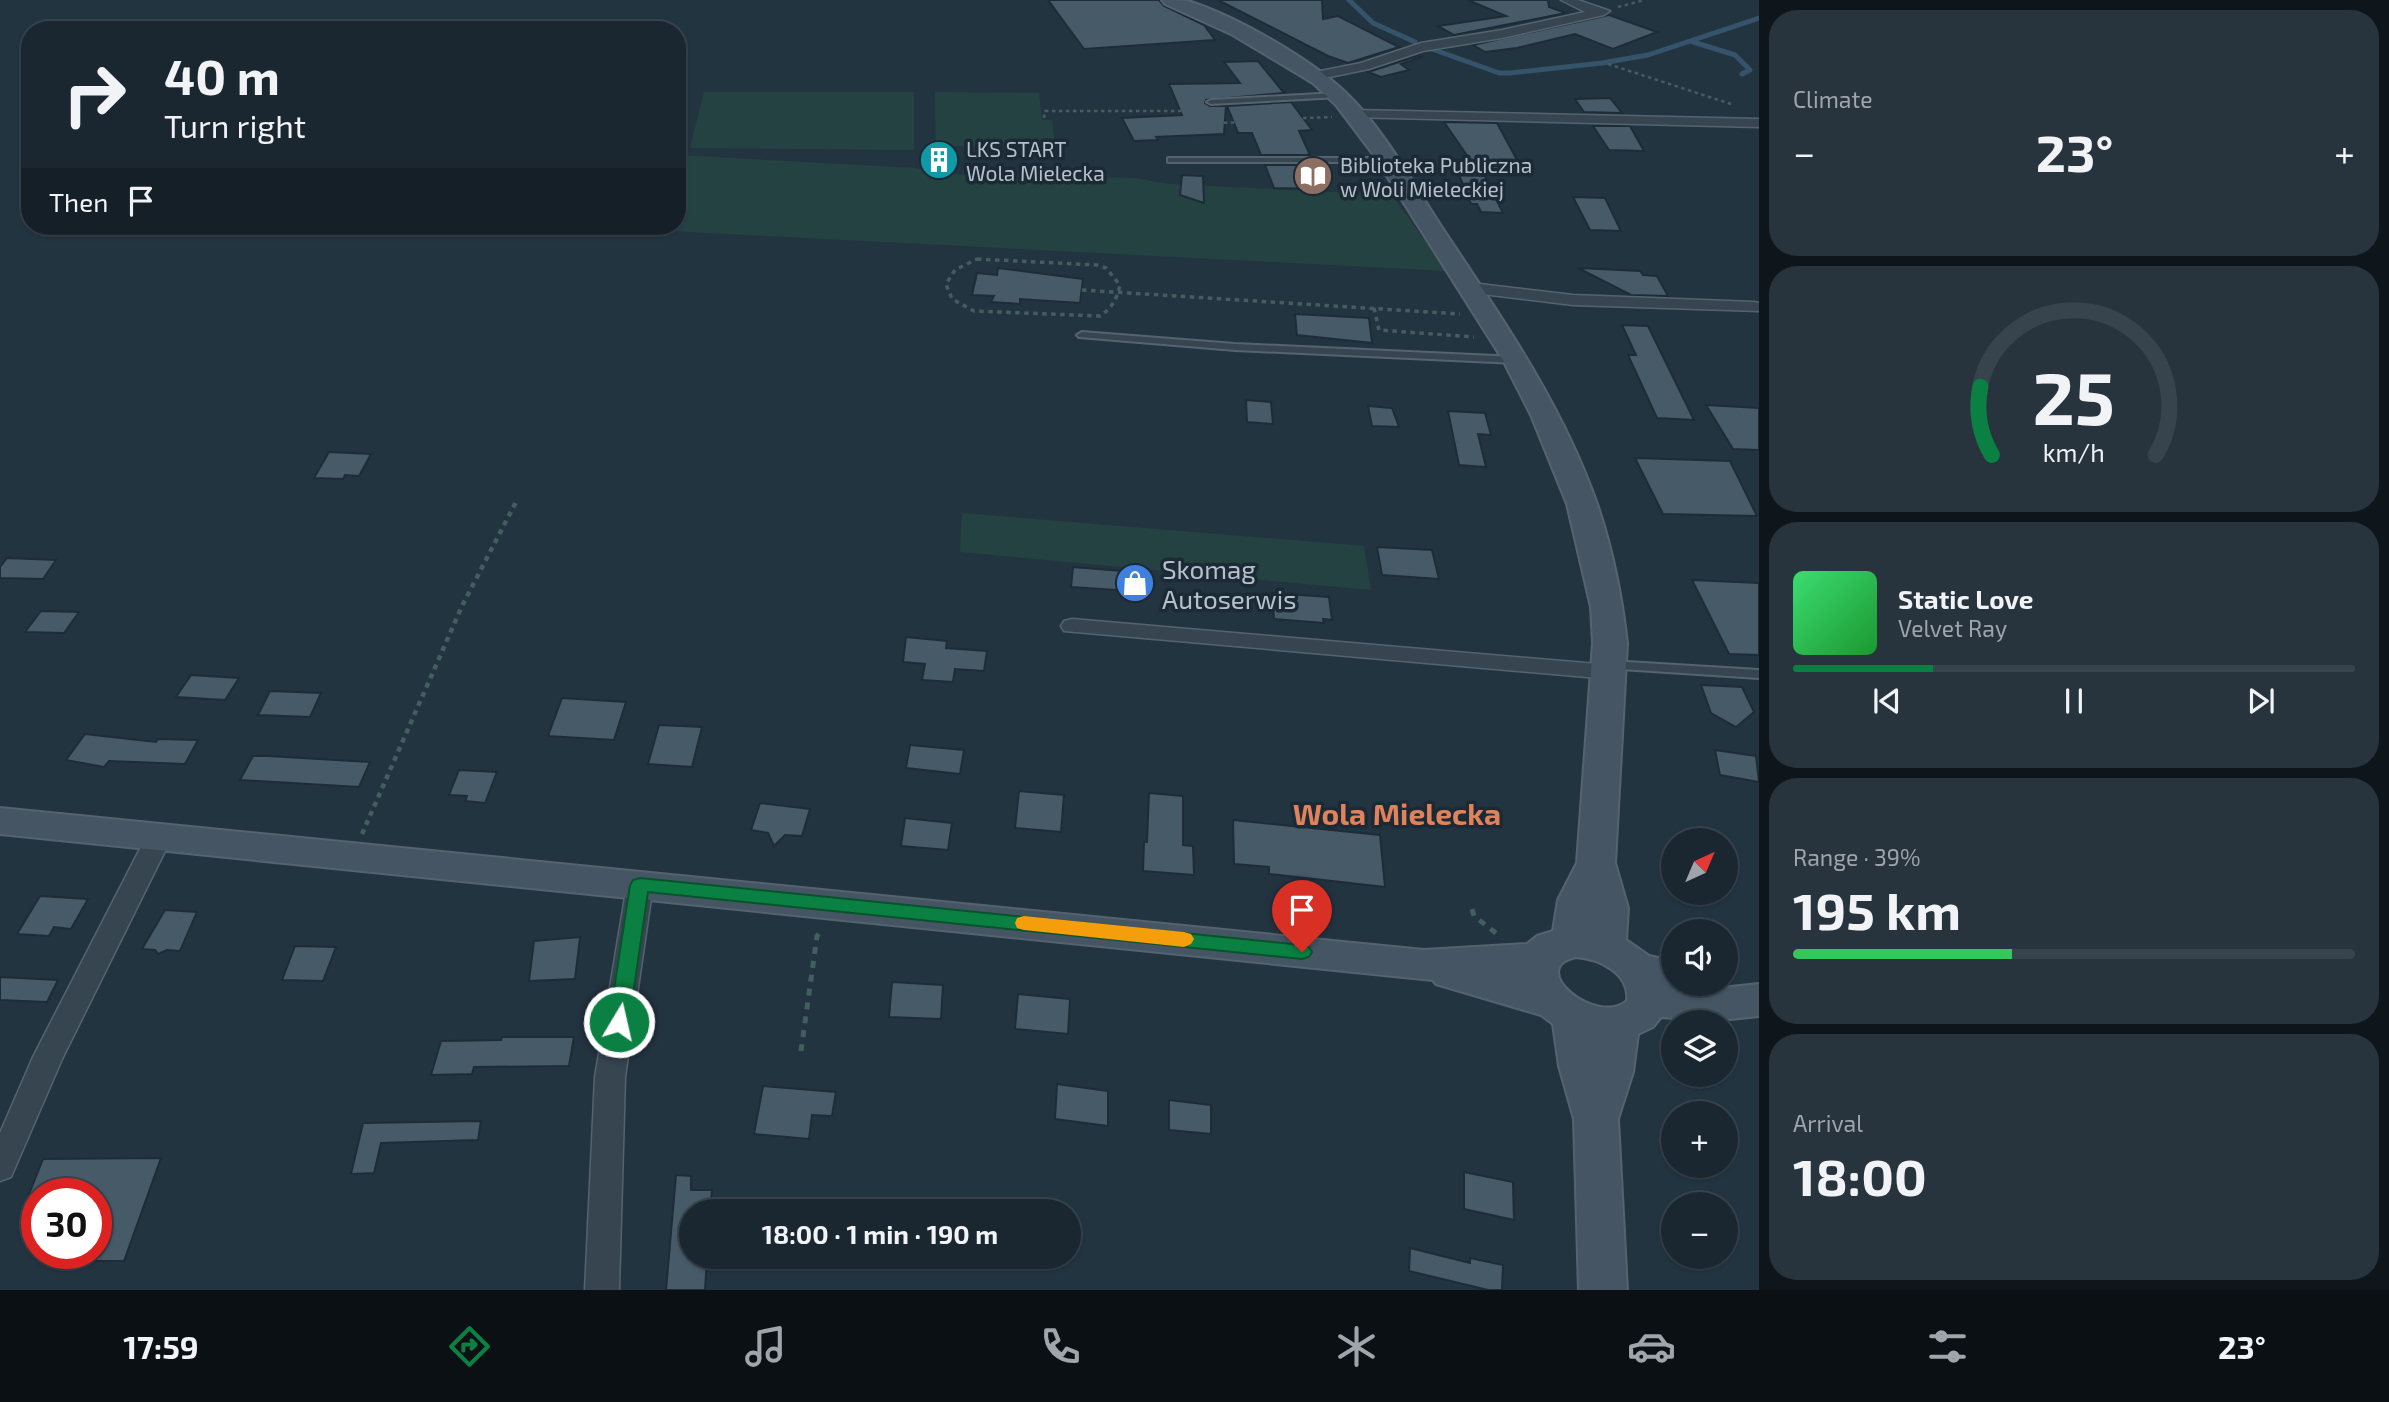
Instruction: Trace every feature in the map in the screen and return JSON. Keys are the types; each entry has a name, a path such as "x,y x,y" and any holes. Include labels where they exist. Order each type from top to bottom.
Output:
{"street":[{"path":"1171,0 1240,31 1315,76 1386,160 1468,301 1516,360 1545,415 1582,504 1607,607 1609,668 1596,863 1608,908 1613,974 1611,1072 1596,1119"},
{"path":"1567,0 1600,11"},
{"path":"1315,76 1364,66 1421,47 1513,32 1600,11"},
{"path":"1344,109 1759,123"},
{"path":"1468,301 1573,300 1754,307"},
{"path":"1072,626 1609,668"},
{"path":"0,821 1424,965 1613,974"},
{"path":"0,1168 48,1057 159,837"},
{"path":"602,1290 610,1077 640,885"},
{"path":"1424,965 1563,1009 1595,1023 1613,974"},
{"path":"1603,1290 1596,1119 1563,1009 1537,980 1535,969 1613,974 1711,1005 1759,1000"},
{"path":"1738,994 1759,1000"}],"lane":[{"path":"1211,102 1344,109"},
{"path":"1171,160 1386,160"},
{"path":"1082,335 1235,347 1516,360"},
{"path":"1609,668 1759,674"}],"path":[{"path":"1600,11 1645,0"},
{"path":"1608,64 1733,104"},
{"path":"1303,118 1344,109"},
{"path":"1044,118 1045,111 1209,111 1219,123 1257,122"},
{"path":"1141,111 1144,117"},
{"path":"997,258 1097,265 1106,268 1120,285 1119,292 1108,311 1100,316 1075,316 974,311 958,306 948,298 945,284 951,272 965,262 997,258"},
{"path":"1082,290 1374,308 1468,301"},
{"path":"1374,308 1379,330 1479,337"},
{"path":"348,855 363,834 433,667 516,502"},
{"path":"801,1051 817,936 842,906"},
{"path":"1472,909 1474,916 1503,938"}],"green space":[{"path":"704,92 914,92 914,150 690,148"},
{"path":"935,92 1039,93 1042,120 1052,120 1055,146 936,146"},
{"path":"686,155 915,168 942,174 1134,178 1170,184 1392,195 1447,271 686,232"},
{"path":"962,513 1364,546 1371,590 960,552"}],"building":[{"path":"1048,0 1159,0 1164,6 1204,25 1215,40 1084,49"},
{"path":"1218,0 1322,0 1323,19 1338,16 1399,47 1348,63 1328,56"},
{"path":"1468,0 1548,0 1549,7 1566,13 1454,35 1438,26 1506,16"},
{"path":"1609,15 1657,32 1613,49 1575,34 1517,48 1485,52 1473,45"},
{"path":"1422,57 1401,64 1409,70 1381,77 1368,72"},
{"path":"1258,61 1284,93 1206,100 1205,103 1210,106 1226,106 1224,134 1156,137 1158,140 1134,141 1122,118 1182,115 1169,84 1240,83 1224,62"},
{"path":"1610,98 1622,113 1584,112 1575,99"},
{"path":"1291,102 1312,130 1299,131 1310,155 1261,155 1252,133 1238,133 1227,106"},
{"path":"1444,122 1497,123 1523,171 1477,170"},
{"path":"1593,126 1630,126 1644,151 1609,150"},
{"path":"1265,165 1314,165 1325,189 1274,188"},
{"path":"1182,175 1203,176 1204,203 1180,195"},
{"path":"1459,175 1485,176 1503,213 1481,212 1477,204 1471,204"},
{"path":"1573,197 1605,198 1621,231 1590,230"},
{"path":"998,268 1083,279 1080,303 1020,299 1020,304 991,302 994,296 972,295 977,273 997,275"},
{"path":"1578,268 1640,271 1643,275 1657,276 1668,296 1631,295"},
{"path":"1295,314 1369,318 1372,343 1297,335"},
{"path":"1622,325 1648,326 1694,420 1657,418 1628,355 1636,355"},
{"path":"1246,400 1271,402 1273,424 1247,422"},
{"path":"1706,405 1759,408 1759,450 1733,449"},
{"path":"1368,406 1392,408 1399,427 1372,426"},
{"path":"1448,411 1485,413 1491,435 1478,434 1486,467 1459,465"},
{"path":"329,452 371,454 359,476 345,475 343,479 314,478"},
{"path":"1635,458 1730,461 1757,516 1663,514"},
{"path":"1377,547 1432,550 1439,579 1382,575"},
{"path":"7,558 56,560 43,579 0,578 0,567"},
{"path":"1073,567 1147,573 1147,592 1071,587"},
{"path":"1692,580 1759,583 1759,655 1729,654"},
{"path":"1272,593 1329,597 1332,620 1323,619 1324,623 1274,619"},
{"path":"41,611 79,612 64,633 25,632"},
{"path":"906,637 947,641 946,648 987,651 984,671 955,669 953,682 922,680 925,664 903,662"},
{"path":"191,675 239,678 225,700 176,697"},
{"path":"1701,685 1742,687 1754,712 1736,727 1711,713"},
{"path":"270,691 321,693 310,717 258,715"},
{"path":"562,698 626,702 614,740 548,736"},
{"path":"659,725 702,727 692,767 648,764"},
{"path":"85,734 156,742 158,739 198,740 185,764 109,761 104,767 66,760"},
{"path":"910,745 964,750 960,774 906,768"},
{"path":"1715,750 1756,756 1759,782 1720,775"},
{"path":"253,756 370,762 359,787 240,780"},
{"path":"459,770 497,772 485,803 465,801 467,796 449,795"},
{"path":"1019,791 1064,795 1061,832 1015,828"},
{"path":"1149,793 1183,796 1183,845 1193,846 1194,875 1143,871"},
{"path":"760,803 810,809 802,836 785,835 774,846 768,833 751,830"},
{"path":"905,818 952,823 948,850 901,846"},
{"path":"1233,820 1380,835 1385,887 1269,874 1269,867 1234,864"},
{"path":"40,896 88,899 71,929 54,927 49,936 17,934"},
{"path":"165,910 197,912 180,951 167,950 158,954 155,950 142,949"},
{"path":"580,937 575,979 529,981 534,941"},
{"path":"295,946 336,947 323,981 282,980"},
{"path":"0,977 58,980 47,1002 0,1000"},
{"path":"892,982 943,985 941,1019 889,1017"},
{"path":"1018,994 1070,999 1068,1034 1015,1029"},
{"path":"502,1037 574,1037 569,1066 474,1067 472,1074 431,1075 441,1041 501,1040"},
{"path":"1057,1084 1108,1091 1108,1126 1055,1119"},
{"path":"763,1086 836,1092 832,1116 812,1115 809,1139 754,1134"},
{"path":"1169,1100 1211,1105 1211,1134 1169,1130"},
{"path":"481,1121 478,1140 381,1143 374,1173 351,1174 363,1123"},
{"path":"161,1158 124,1261 112,1261 112,1178 35,1178 43,1159"},
{"path":"1464,1172 1513,1182 1514,1220 1464,1209"},
{"path":"676,1175 691,1176 691,1190 712,1190 711,1199 679,1199 679,1269 706,1269 705,1290 666,1290"},
{"path":"1410,1248 1470,1263 1470,1258 1503,1265 1502,1290 1488,1290 1409,1271"}],"waterway":[{"path":"1349,0 1373,23 1415,42"},
{"path":"1432,49 1499,73 1510,73 1648,55 1759,18"},
{"path":"1693,42 1735,55 1750,70 1742,74"}],"slow traffic":[{"path":"1024,923 1184,939"}],"place":[{"name":"LKS START Wola Mielecka","path":"939,160"},
{"name":"Biblioteka Publiczna w Woli Mieleckiej","path":"1313,176"},
{"name":"Skomag Autoserwis","path":"1135,583"}],"district":[{"name":"Wola Mielecka","path":"1397,813"}],"route":[{"path":"619,1022 640,885 1302,952"}]}
